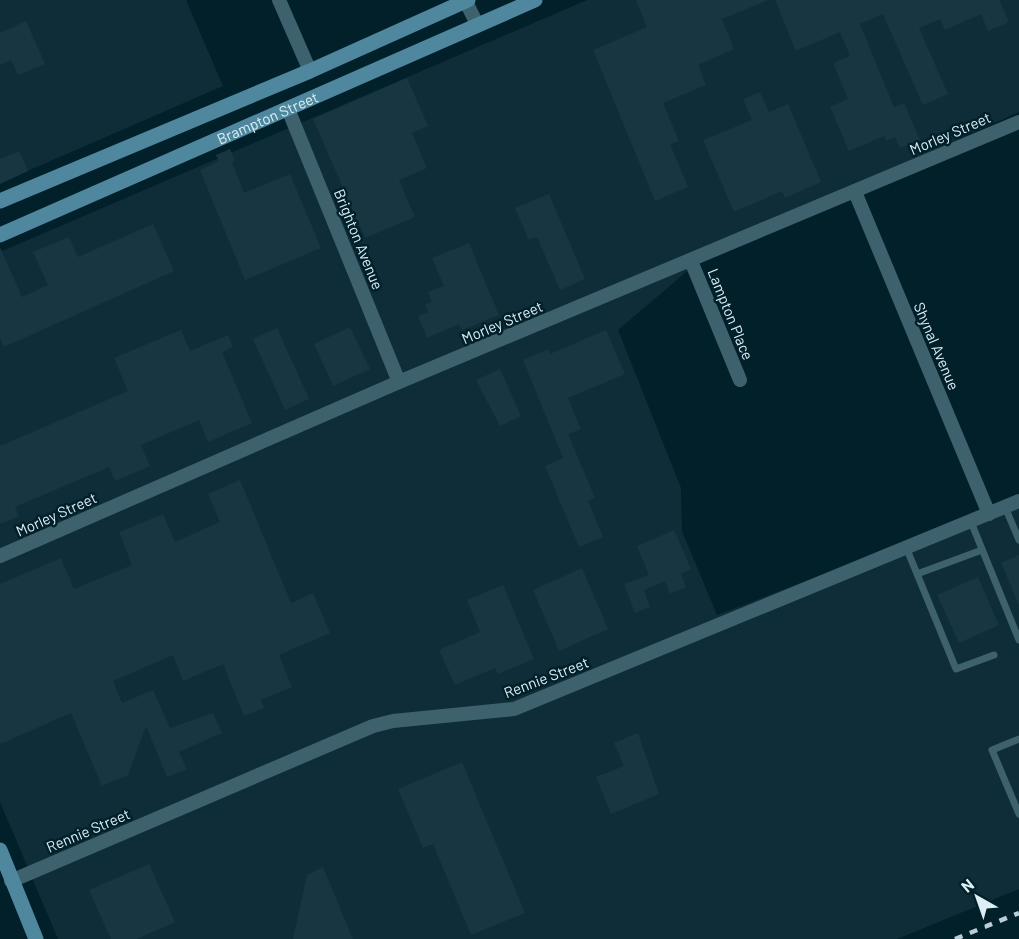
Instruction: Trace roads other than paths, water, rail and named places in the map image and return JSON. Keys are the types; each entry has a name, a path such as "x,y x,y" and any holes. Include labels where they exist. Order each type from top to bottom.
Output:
{"street":[{"path":"279,0 310,71"},
{"path":"466,0 477,24"},
{"name":"Brampton Street","path":"0,201 310,71 466,0"},
{"name":"Brampton Street","path":"0,234 535,0"},
{"name":"Brighton Avenue","path":"288,109 399,382"},
{"name":"Morley Street","path":"0,556 399,382 1019,122"},
{"name":"Shynal Avenue","path":"855,192 989,514"},
{"name":"Lampton Place","path":"691,261 741,380"},
{"name":"Rennie Street","path":"11,881 373,726 393,721 514,709 1019,501"},
{"path":"0,850 36,939"}],"lane":[{"path":"1005,507 1019,540"},
{"path":"971,522 1019,640"},
{"path":"906,547 956,669 994,655"},
{"path":"917,574 982,550"},
{"path":"1019,739 992,750 1019,814"}],"railway":[{"path":"955,939 1019,913"}]}
